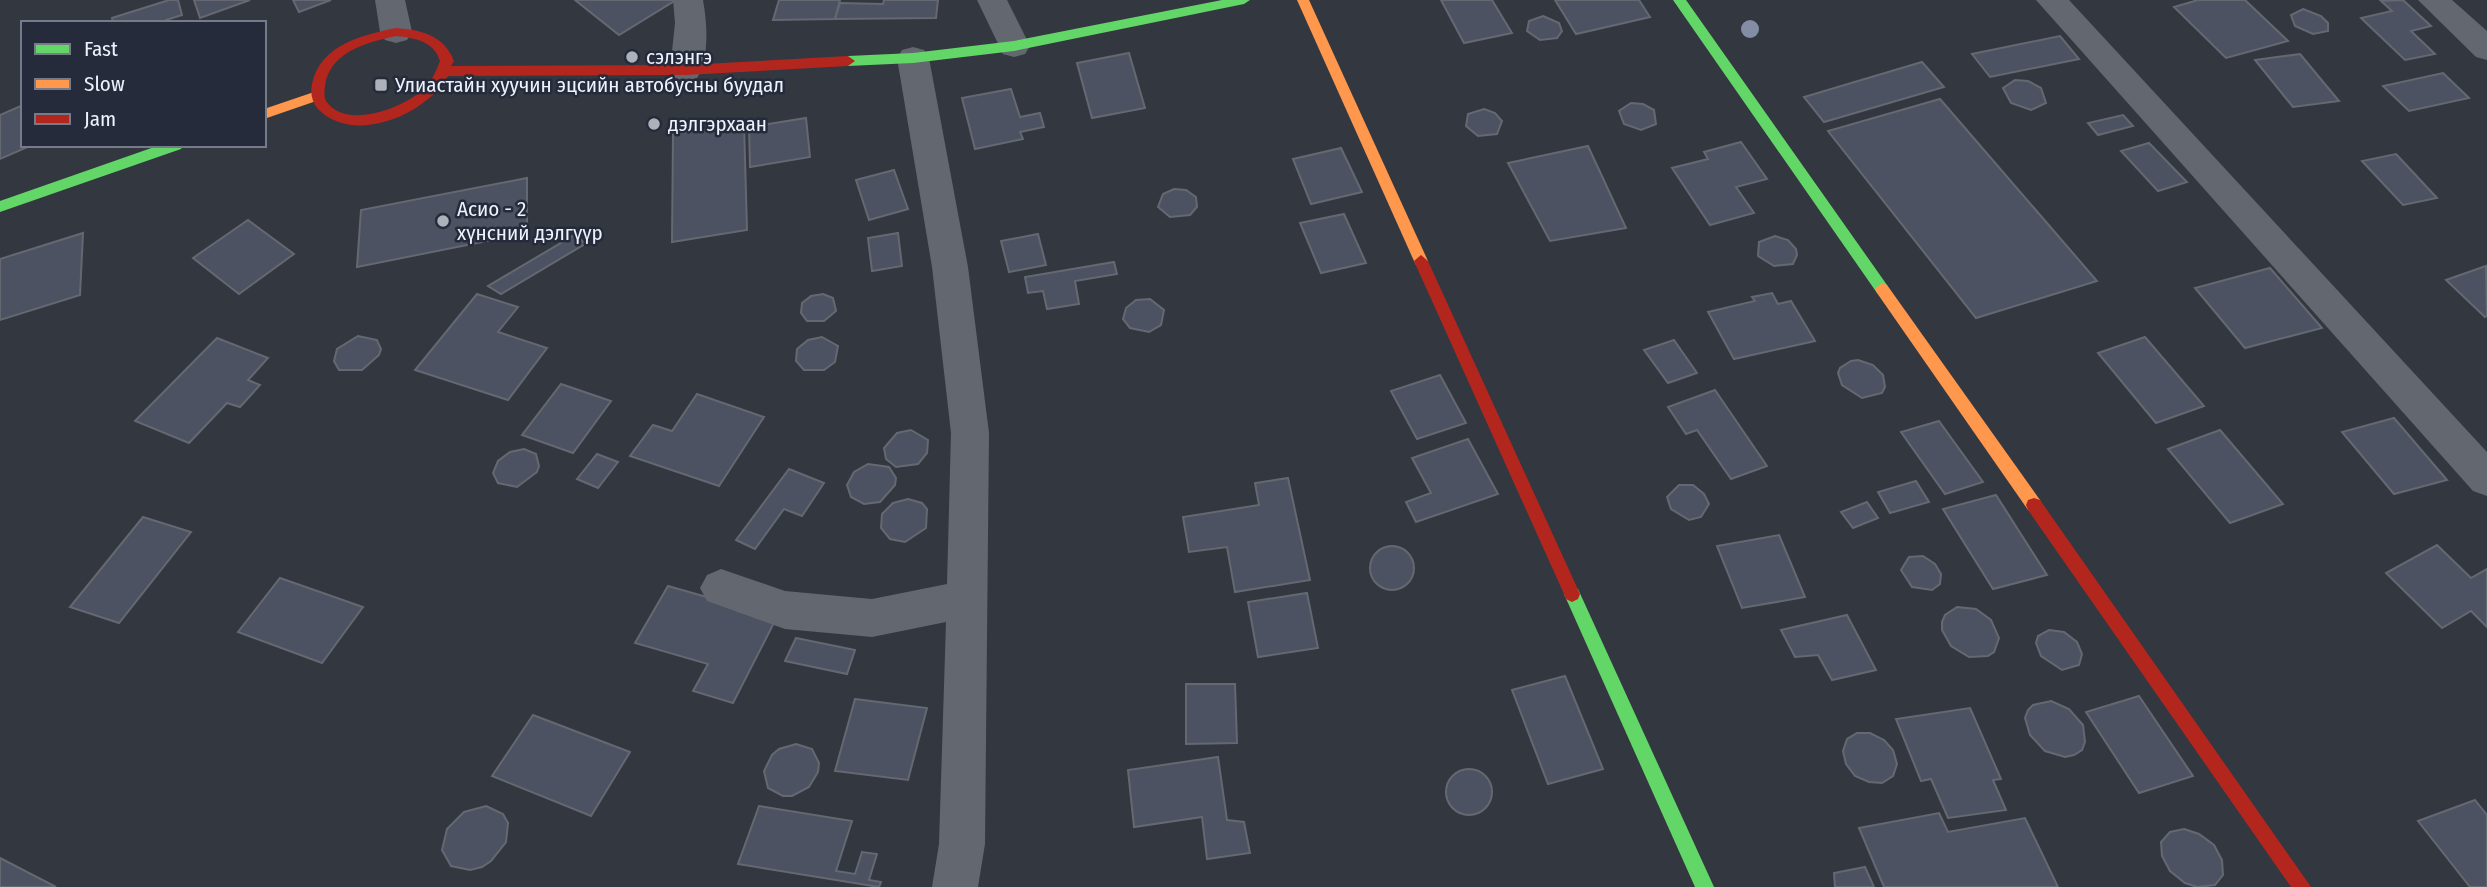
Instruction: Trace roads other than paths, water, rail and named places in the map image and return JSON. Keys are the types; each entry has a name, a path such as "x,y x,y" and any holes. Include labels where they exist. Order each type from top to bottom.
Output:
{"street":[{"path":"390,0 396,32"},
{"path":"686,71 691,23 688,0"},
{"path":"992,0 1014,46"},
{"path":"446,71 686,71 913,58 1014,46 1244,0"},
{"path":"1303,0 1705,887"},
{"path":"1679,0 2302,887"},
{"path":"2051,0 2487,479"},
{"path":"2433,0 2487,49"},
{"path":"396,32 418,34 436,41 445,55 446,71 435,88 417,103 393,114 367,120 343,118 326,109 317,96 318,79 329,62 348,47 371,37 396,32"},
{"path":"913,58 950,267 970,433 962,844 955,887"},
{"path":"266,113 317,96"},
{"path":"0,207 170,147"},
{"path":"721,588 785,610 872,618 968,599"}],"place":[{"name":"сэлэнгэ","path":"632,57"},
{"name":"Улиастайн хуучин эцсийн автобусны буудал","path":"381,85"},
{"name":"дэлгэрхаан","path":"654,124"},
{"name":"Асио - 2 хүнсний дэлгүүр","path":"443,221"}]}
